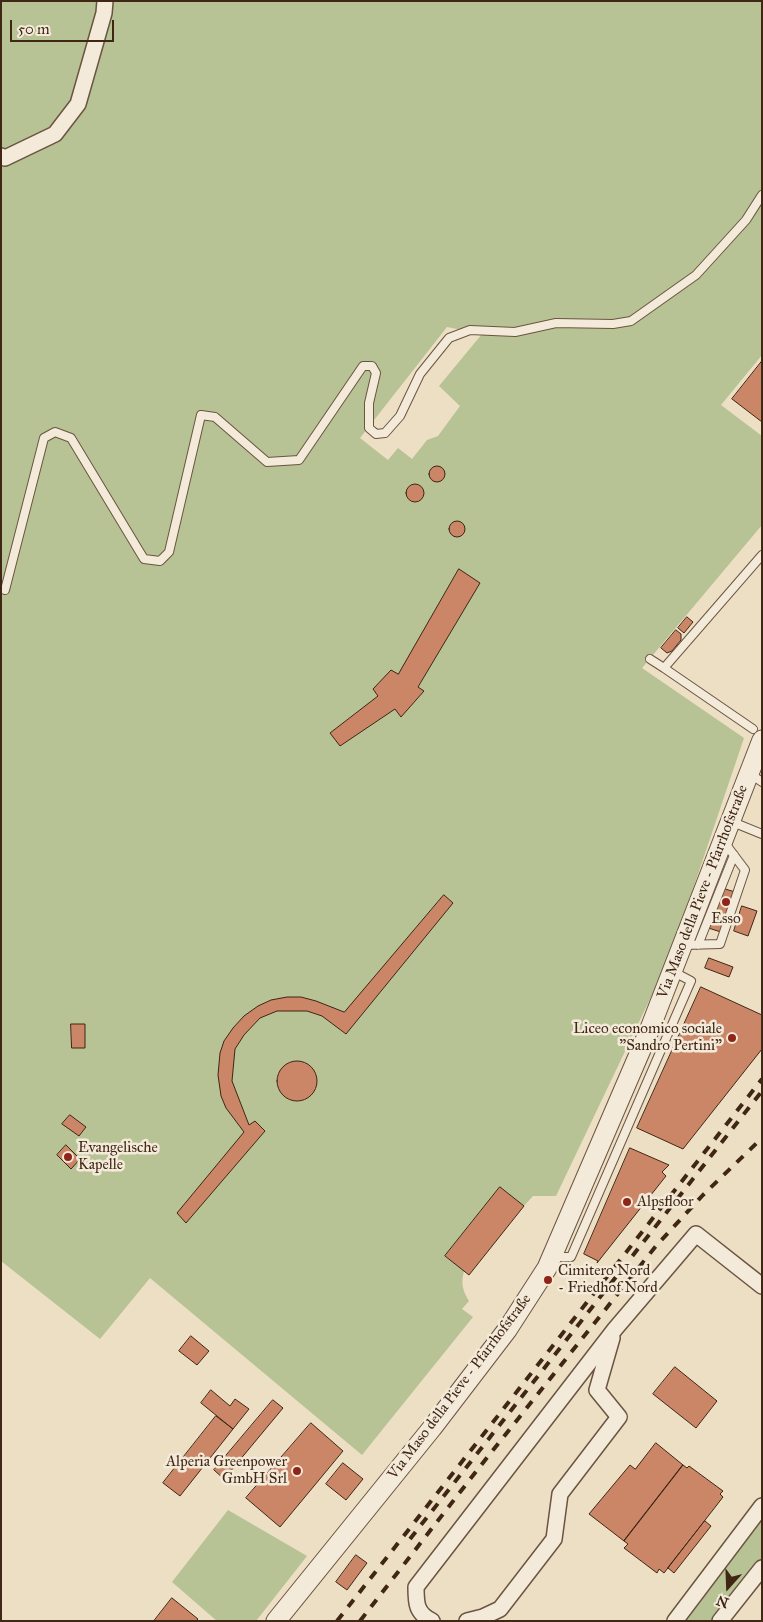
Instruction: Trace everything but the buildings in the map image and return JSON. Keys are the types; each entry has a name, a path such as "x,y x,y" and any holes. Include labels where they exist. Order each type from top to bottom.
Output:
{"street":[{"path":"1,156 5,158 55,134 78,104 104,13 105,1"},
{"name":"Via Maso della Pieve - Pfarrhofstraße","path":"276,1621 432,1428 507,1330 547,1268 617,1127 649,1031 672,971 690,945 728,848 730,821 755,777 757,735"},
{"path":"432,1621 424,1617 416,1604 416,1587 615,1329 696,1234 762,1286"},
{"path":"467,1621 483,1617 500,1609 554,1539 560,1494 619,1417 597,1390 615,1329"},
{"path":"675,1621 762,1506"},
{"path":"720,1621 762,1568"}],"lane":[{"path":"5,590 44,438 55,432 71,438 144,558 160,561 169,552 201,414 215,417 267,462 298,460 363,366 372,366 376,373 369,403 369,428 376,434 385,433 400,416 420,374 449,338 470,330 515,332 556,323 613,324 631,320 696,275 746,220 762,196"},
{"path":"664,668 762,555"},
{"path":"650,659 757,735"},
{"path":"730,821 762,834"},
{"path":"690,945 720,944 745,870 728,848"}],"green space":[{"path":"1,1 762,1 762,355 721,405 762,436 762,525 642,668 744,738 670,957 556,1196 533,1196 464,1271 463,1286 469,1301 462,1309 473,1317 362,1455 150,1278 100,1339 1,1261","holes":["447,327 482,334 439,386 460,406 438,436 427,440 412,459 398,448 388,460 360,438"]},
{"path":"228,1510 307,1556 256,1621 217,1621 172,1582"},
{"path":"762,1516 762,1561 715,1621 680,1621"}],"railway":[{"path":"337,1621 762,1079"},
{"path":"410,1539 762,1091"},
{"path":"360,1621 478,1469 656,1246 703,1195 762,1138"}],"place":[{"name":"Esso","path":"726,902"},
{"name":"Liceo economico sociale \"Sandro Pertini\"","path":"732,1038"},
{"name":"Evangelische Kapelle","path":"68,1157"},
{"name":"Alpsfloor","path":"627,1202"},
{"name":"Cimitero Nord - Friedhof Nord","path":"548,1280"},
{"name":"Alperia Greenpower GmbH Srl","path":"297,1471"}]}
